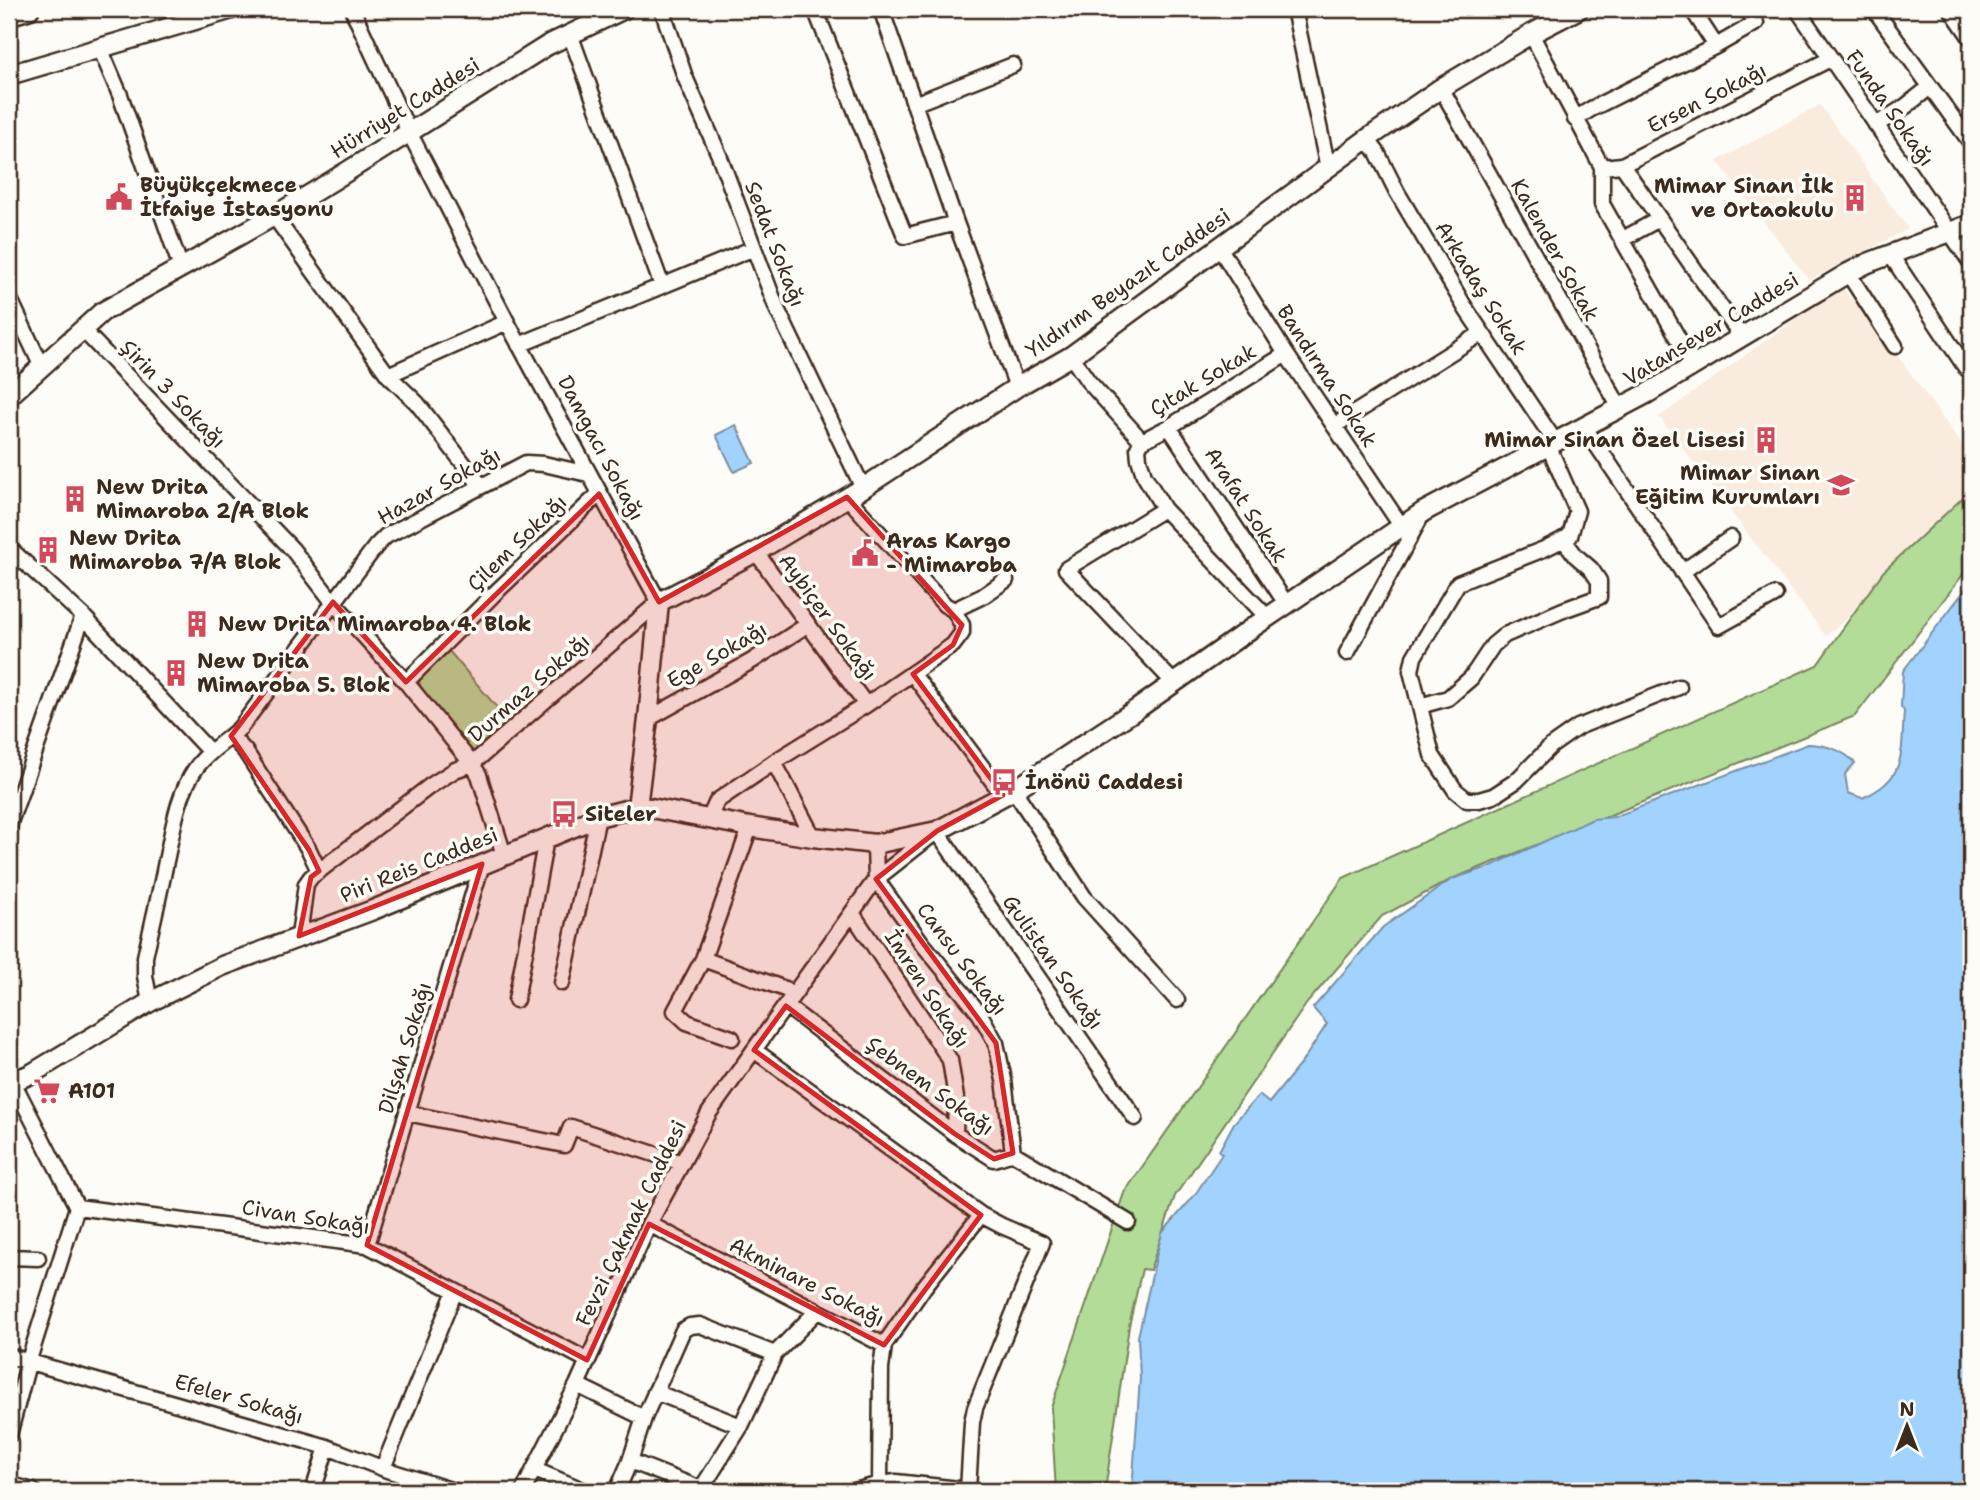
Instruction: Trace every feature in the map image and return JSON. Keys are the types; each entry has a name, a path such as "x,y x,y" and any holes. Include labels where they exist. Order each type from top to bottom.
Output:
{"highway":[{"path":"9,15 29,9"}],"main road":[{"path":"9,75 232,9"},
{"name":"Hürriyet Caddesi","path":"9,396 102,312 274,216 548,45 624,9"},
{"name":"Yıldırım Beyazıt Caddesi","path":"659,602 756,552 855,492 1017,387 1071,356 1328,168 1372,146 1441,88 1531,34 1579,9"},
{"name":"Vatansever Caddesi","path":"1423,512 1585,428 1848,273 1890,254 1971,224"},
{"path":"875,844 937,831 1009,792 1174,683 1423,512"},
{"path":"637,807 659,602"},
{"name":"Piri Reis Caddesi","path":"11,1083 31,1074 150,1002 222,966 373,910 598,817 637,807 651,808 750,827 875,844"}],"street":[{"name":"Damgacı Sokağı","path":"352,9 409,132 506,322 659,602"},
{"name":"Sedat Sokağı","path":"662,9 685,77 719,155 777,309 855,492 929,588 954,610"},
{"path":"815,9 905,236 956,223"},
{"path":"881,9 1017,387"},
{"path":"1294,9 1328,168"},
{"path":"1692,9 1716,47"},
{"path":"1575,119 1716,47 1756,23 1747,9"},
{"name":"Funda Sokağı","path":"1797,9 1971,263"},
{"path":"1874,9 1971,143"},
{"path":"1951,9 1971,38"},
{"path":"570,34 662,286"},
{"path":"1531,34 1602,167 1602,204 1694,366"},
{"path":"100,48 121,95 181,268"},
{"name":"Ersen Sokağı","path":"1602,167 1622,165 1830,59"},
{"path":"914,104 1013,65"},
{"path":"1876,125 1930,87"},
{"name":"Kalender Sokak","path":"1441,88 1620,408"},
{"name":"Arkadaş Sokak","path":"1372,146 1466,309 1552,445 1577,511 1570,536 1563,539"},
{"path":"1622,165 1741,336"},
{"path":"274,216 388,375 417,402 481,486"},
{"path":"1623,239 1659,219"},
{"name":"Bandırma Sokak","path":"1219,247 1286,355 1402,527"},
{"path":"519,345 754,248"},
{"path":"1890,254 1966,368"},
{"path":"1848,273 1895,346"},
{"path":"9,297 41,365"},
{"path":"388,375 506,322"},
{"name":"Şirin 3 Sokağı","path":"82,329 292,549 333,602 406,682 472,764 479,775 504,855"},
{"path":"1334,426 1482,333"},
{"name":"Çıtak Sokak","path":"1142,441 1286,355"},
{"path":"1071,356 1088,380 1142,441 1138,449 1144,475 1164,509 1268,618"},
{"name":"Arafat Sokak","path":"1169,427 1287,606"},
{"path":"1585,428 1719,626 1775,595"},
{"name":"Hazar Sokağı","path":"150,1002 145,957 177,810 187,782 210,752 240,728 376,546 386,536 526,463 544,464 588,474"},
{"name":"Çilem Sokağı","path":"406,682 599,494"},
{"path":"1164,509 1066,569 1174,683"},
{"path":"1348,653 1423,512"},
{"path":"1682,572 1731,538"},
{"path":"1420,706 1448,698 1471,678 1493,645 1505,635 1599,597 1599,581 1563,539 1458,583 1414,657 1411,671 1432,755 1455,790 1468,800 1493,796 1516,781 1551,746 1578,727 1679,687"},
{"path":"9,548 83,616 210,752"},
{"name":"Aybiçer Sokağı","path":"756,552 866,705"},
{"path":"709,819 717,800 866,705 953,645 962,633 962,625 954,610 983,596 1006,580"},
{"name":"Durmaz Sokağı","path":"319,871 430,786 472,764 659,602"},
{"path":"9,825 11,806 83,616"},
{"name":"Ege Sokağı","path":"648,719 752,661 807,625"},
{"path":"912,673 1009,792 1084,897 1177,1000"},
{"path":"231,736 245,751 309,850 319,871 306,884 299,936"},
{"path":"774,762 813,837"},
{"path":"562,983 598,817"},
{"path":"732,1038 687,1022 676,1012 703,959 750,827"},
{"name":"Fevzi Çakmak Caddesi","path":"523,1491 577,1385 649,1224 709,1113 876,879 937,831"},
{"name":"Gulistan Sokağı","path":"937,831 1135,1118"},
{"path":"516,1000 546,839"},
{"path":"875,844 876,879"},
{"name":"Dilşah Sokağı","path":"367,1245 482,864"},
{"name":"Cansu Sokağı","path":"876,879 922,943 980,1014 996,1043 1004,1080 1013,1153"},
{"name":"İmren Sokağı","path":"852,913 950,1060 956,1098 956,1134"},
{"name":"Şebnem Sokağı","path":"703,959 785,989 790,1001 956,1134 995,1158 1013,1153 1128,1222"},
{"path":"754,1050 981,1215 1042,1243 975,1408 968,1490 896,1482 855,1491"},
{"path":"9,1435 76,1207 11,1083"},
{"path":"407,1113 564,1146 571,1126 682,1163"},
{"name":"Civan Sokağı","path":"76,1207 367,1245 587,1360"},
{"name":"Akminare Sokağı","path":"649,1224 884,1345 924,1287 981,1215"},
{"path":"9,1257 38,1258"},
{"path":"383,1468 455,1291"},
{"path":"631,1461 701,1490 741,1426 775,1354 817,1311"},
{"path":"617,1491 631,1461 644,1418 682,1330 700,1325 775,1354"},
{"path":"880,1484 881,1368 884,1345"},
{"name":"Efeler Sokağı","path":"9,1356 327,1447 454,1491"},
{"path":"577,1385 644,1418"},
{"path":"655,1392 741,1426"},
{"path":"313,1491 327,1447"},
{"path":"535,1470 585,1491"},
{"path":"9,1484 33,1491"}],"highlighted area":[{"path":"599,494 659,602 847,497 962,625 953,645 913,674 1003,795 937,831 876,879 996,1043 1013,1153 994,1159 955,1134 786,1006 754,1050 981,1215 884,1345 649,1224 587,1360 367,1245 482,864 299,936 311,877 319,871 309,850 231,736 333,602 406,682"}],"shaded area":[{"path":"1820,105 1908,229 1809,280 1717,161"},
{"name":"Mimar Sinan Eğitim Kurumları","path":"1841,287 1881,333 1971,457 1971,513 1826,636 1659,417"}],"green space":[{"path":"1971,490 1971,564 1855,716 1452,879 1382,916 1307,1003 1175,1196 1150,1270 1142,1269 1129,1326 1105,1491 1056,1491 1051,1408 1124,1193 1343,878 1817,665 1883,572"},
{"path":"449,651 505,717 503,728 473,752 421,689 419,680"}],"water":[{"path":"736,425 754,463 734,472 716,435"},
{"path":"1971,582 1971,1491 1132,1491 1140,1378 1138,1337 1162,1233 1194,1196 1222,1154 1219,1151 1234,1123 1259,1095 1269,1103 1302,1062 1327,1024 1313,1008 1383,927 1452,879 1489,867 1593,819 1614,817 1808,744 1833,749 1845,754 1855,763 1845,774 1848,793 1862,798 1877,791 1887,782 1899,763 1904,711 1901,707 1903,671"}],"place":[{"name":"Büyükçekmece İtfaiye İstasyonu","path":"119,197"},
{"name":"Mimar Sinan İlk ve Ortaokulu","path":"1855,198"},
{"name":"Mimar Sinan Özel Lisesi","path":"1766,440"},
{"name":"Mimar Sinan Eğitim Kurumları","path":"1841,485"},
{"name":"New Drita Mimaroba 2/A Blok","path":"75,499"},
{"name":"New Drita Mimaroba 7/A Blok","path":"48,550"},
{"name":"Aras Kargo - Mimaroba","path":"865,553"},
{"name":"New Drita Mimaroba 4. Blok","path":"197,624"},
{"name":"New Drita Mimaroba 5. Blok","path":"176,673"},
{"name":"İnönü Caddesi","path":"1004,782"},
{"name":"Siteler","path":"564,814"},
{"name":"A101","path":"47,1091"}]}
